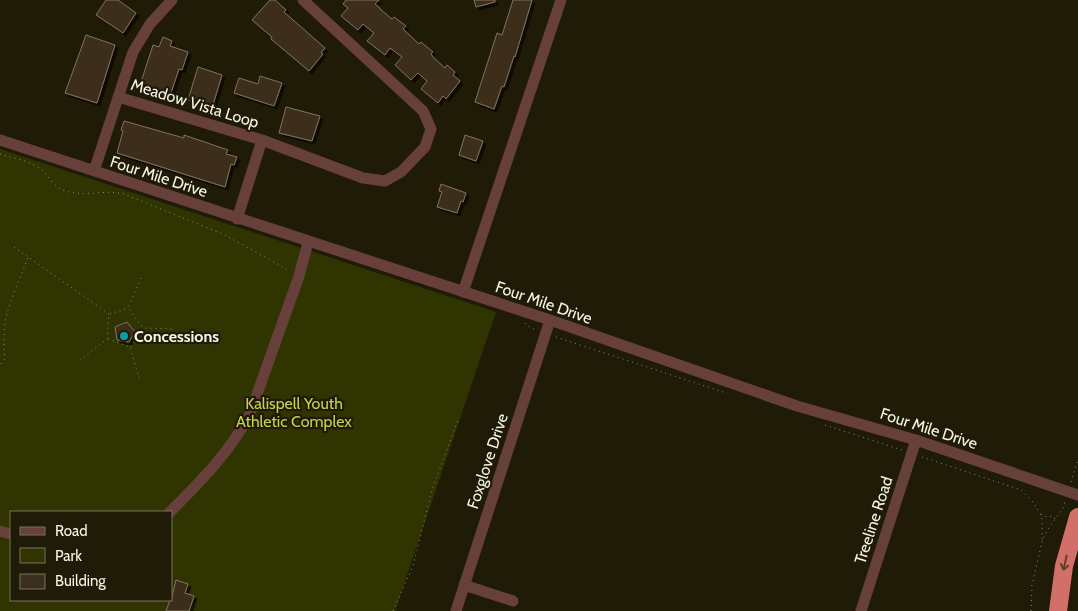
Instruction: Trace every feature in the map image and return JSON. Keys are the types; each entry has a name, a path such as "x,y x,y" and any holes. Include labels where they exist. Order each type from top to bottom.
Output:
{"highway":[{"path":"1058,611 1064,566 1078,517"}],"street":[{"name":"Meadow Vista Loop","path":"94,171 133,52 150,24 172,0"},
{"name":"Meadow Vista Loop","path":"118,97 262,140 363,178 385,180 401,172 424,147 431,129 423,111 303,0"},
{"path":"464,292 561,0"},
{"name":"Four Mile Drive","path":"0,140 550,320 797,406 916,440 1078,495"},
{"name":"Meadow Vista Loop","path":"237,219 262,140"},
{"path":"171,511 209,472 241,431 250,414 308,242"},
{"name":"Foxglove Drive","path":"456,611 550,320"},
{"name":"Treeline Road","path":"861,611 916,440"},
{"path":"464,585 513,601"}],"path":[{"path":"0,154 41,169 55,186 64,190 73,193 115,192 225,235 298,276"},
{"path":"14,247 109,314"},
{"path":"7,300 21,276 28,256"},
{"path":"109,314 128,308 141,278"},
{"path":"128,308 143,328"},
{"path":"518,310 519,315 529,327 546,334 731,394"},
{"path":"79,361 107,339 109,314"},
{"path":"143,328 173,329"},
{"path":"130,347 143,328"},
{"path":"1,333 5,358 1,364"},
{"path":"107,339 130,347"},
{"path":"130,347 139,378"},
{"path":"393,611 412,566 432,490 458,420"},
{"path":"824,425 1020,490 1028,496 1042,515 1053,516 1055,520"},
{"path":"1071,482 1078,458"},
{"path":"1031,611 1032,585 1042,542 1046,532 1063,508 1066,499"},
{"path":"1037,509 1042,520 1042,542"}],"green space":[{"name":"Kalispell Youth Athletic Complex","path":"0,149 496,312 395,611 0,611"}],"building":[{"path":"106,0 118,0 136,13 123,33 96,15"},
{"path":"270,0 275,0 286,10 284,12 325,48 321,53 323,54 309,71 252,20"},
{"path":"346,0 379,0 375,4 380,9 392,19 394,17 406,26 403,29 419,44 421,42 433,52 431,54 434,58 445,68 447,65 455,72 453,75 460,81 446,99 443,96 438,103 421,89 427,81 418,73 411,80 395,65 402,57 390,48 385,55 367,41 374,33 363,24 358,30 341,16 348,8 343,4"},
{"path":"474,0 495,0 495,2 476,7"},
{"path":"513,0 532,0 515,57 494,109 475,102 497,33 502,35"},
{"path":"86,35 115,45 97,103 65,93"},
{"path":"163,37 172,41 170,46 188,52 182,70 179,69 169,99 139,88 153,45 159,47"},
{"path":"198,67 222,75 212,108 188,100"},
{"path":"260,76 282,83 274,106 234,93 239,78 258,84"},
{"path":"286,107 320,116 312,141 279,133"},
{"path":"124,121 184,138 184,135 228,150 226,154 237,157 234,165 231,164 225,187 117,153"},
{"path":"465,135 483,141 476,161 459,155"},
{"path":"441,184 466,193 457,213 437,207 442,192 439,191"},
{"name":"Concessions","path":"127,322 135,332 129,342 117,340 115,327"},
{"path":"176,580 188,584 185,593 194,596 189,611 166,611 170,601 172,601"}],"place":[{"name":"Concessions","path":"124,336"}]}
